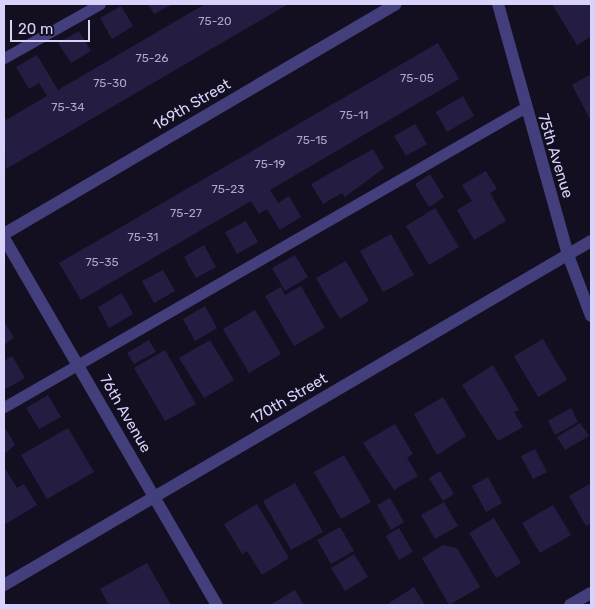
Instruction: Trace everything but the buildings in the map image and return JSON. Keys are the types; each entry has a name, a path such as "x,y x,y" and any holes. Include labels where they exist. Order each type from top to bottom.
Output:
{"street":[{"name":"169th Street","path":"4,234 396,4"},
{"name":"75th Avenue","path":"498,4 524,108 568,255 591,316"},
{"name":"76th Avenue","path":"4,238 218,605"},
{"name":"170th Street","path":"4,585 591,241"},
{"path":"570,605 591,593"}],"lane":[{"path":"4,58 100,4"},
{"path":"4,407 524,108"}]}
